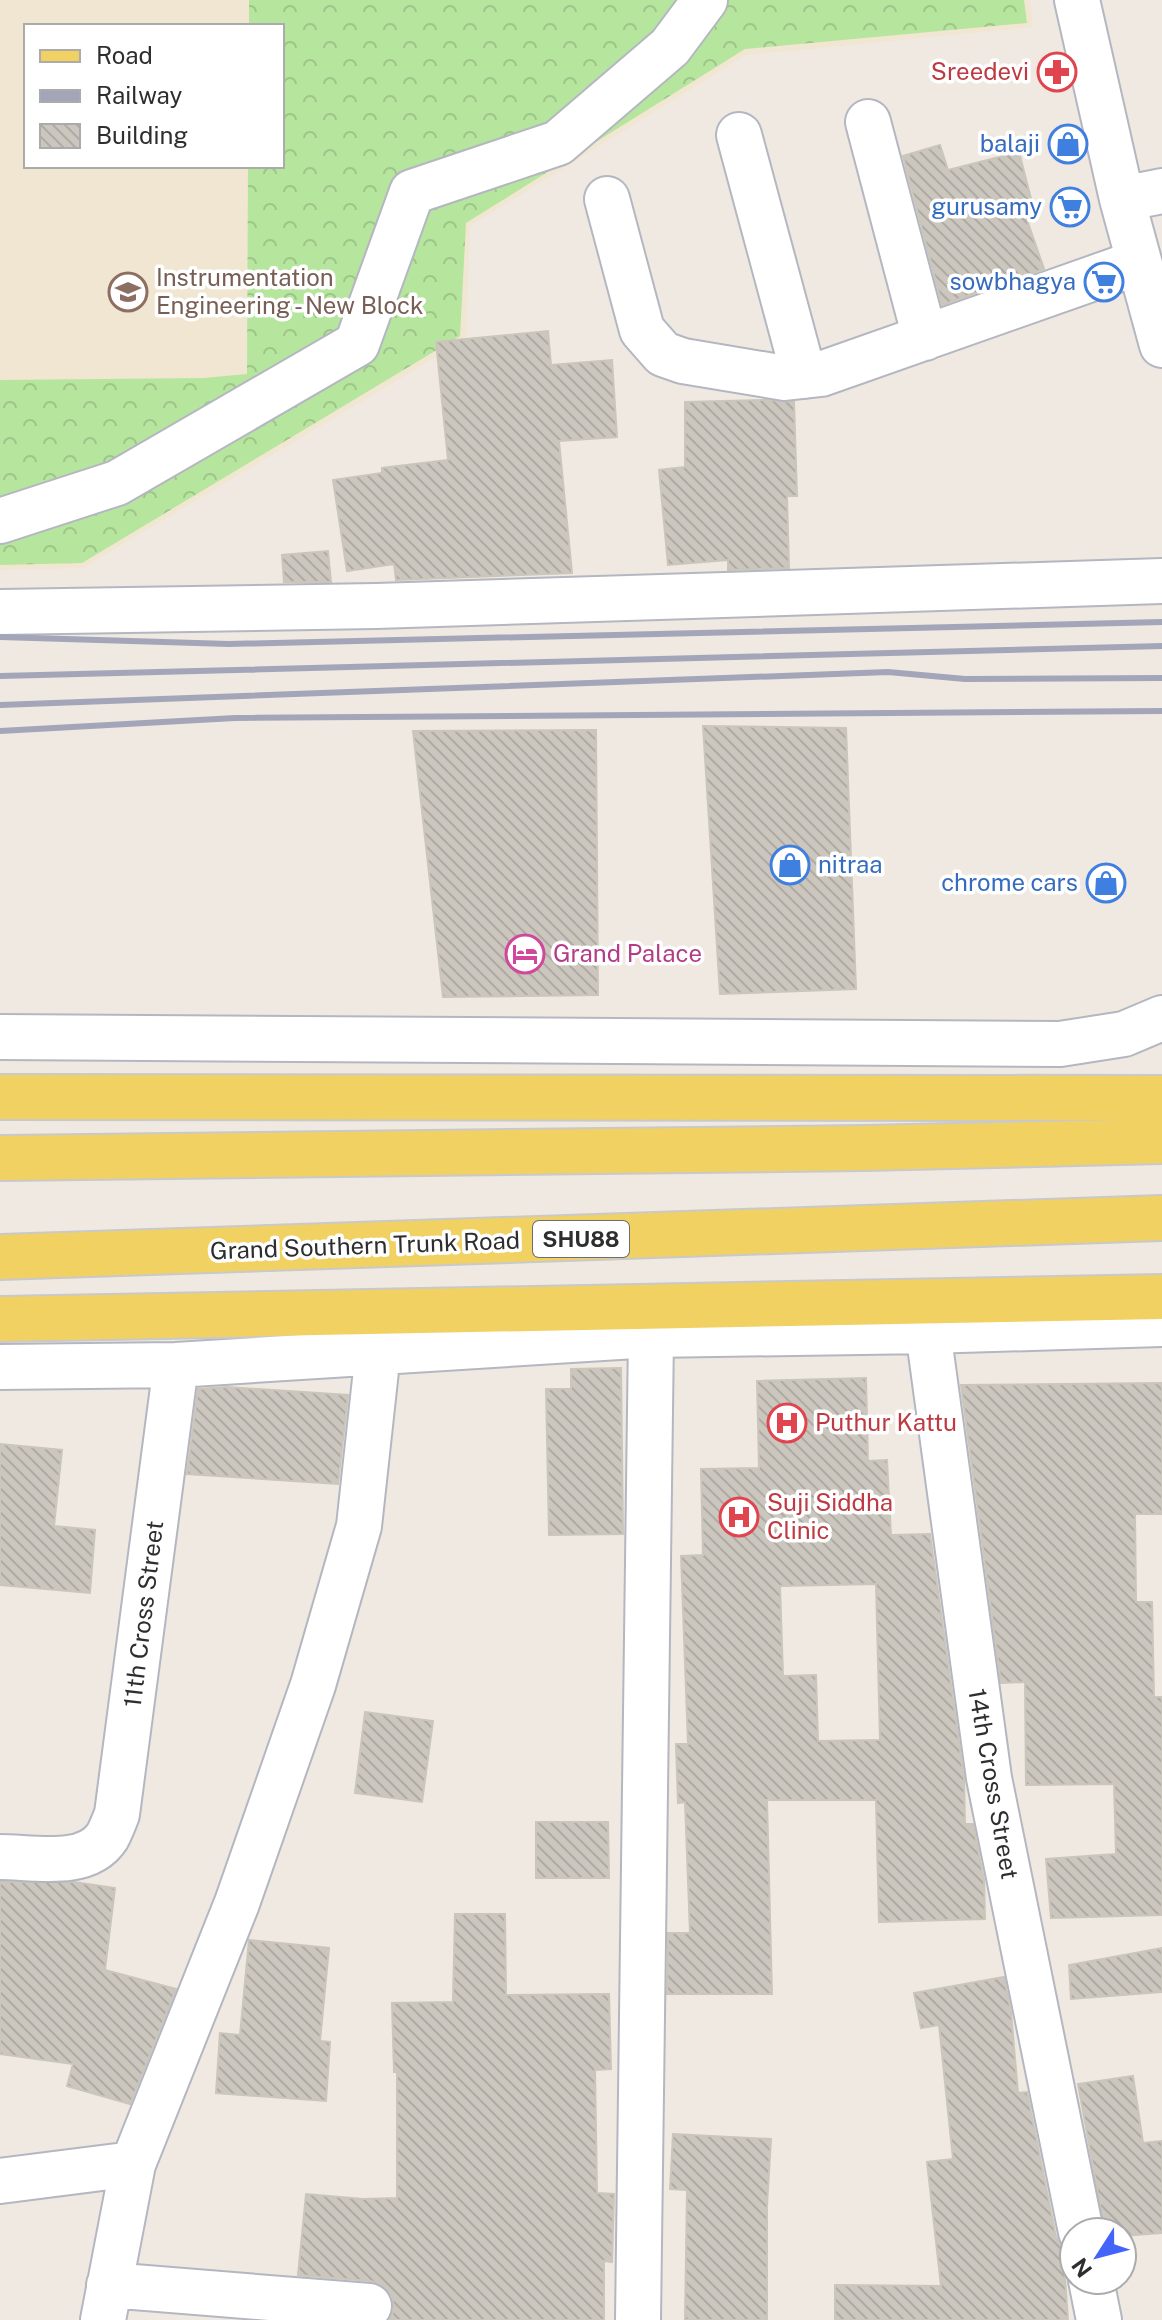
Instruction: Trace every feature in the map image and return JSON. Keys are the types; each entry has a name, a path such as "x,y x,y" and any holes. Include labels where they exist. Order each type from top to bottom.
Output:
{"main road":[{"path":"0,1097 1162,1098"},
{"path":"0,1158 864,1148 1162,1141"},
{"name":"Grand Southern Trunk Road","path":"0,1257 1162,1218"},
{"path":"0,1319 1162,1297"}],"street":[{"path":"0,521 117,483 357,344 412,192 558,143 670,47 705,0"},
{"path":"607,199 642,330 663,354 683,361 785,378 804,376 821,374 925,338 1155,311 1142,195 1077,0"},
{"path":"868,122 925,338"},
{"path":"739,135 804,376"},
{"path":"0,612 376,606 1162,581"},
{"path":"0,1037 1060,1044 1124,1034 1162,1018"},
{"path":"0,1367 176,1365 651,1335 1162,1324"},
{"name":"14th Cross Street","path":"928,1331 989,1778 1078,2216"},
{"path":"638,2320 651,1335"},
{"path":"369,2306 106,2302 133,2164 237,1903 313,1685 359,1526 378,1352"},
{"name":"11th Cross Street","path":"0,1857 77,1858 106,1839 117,1814 176,1365"},
{"path":"0,2181 133,2164"},
{"path":"1094,2296 1099,2320"}],"shaded area":[{"path":"0,0 1030,0 1033,27 746,55 470,226 466,339 83,568 0,570"}],"green space":[{"path":"249,0 690,0 551,130 407,175 344,332 107,471 0,503 0,380 204,378 247,374 248,168 284,168 284,24 249,24"},
{"path":"717,0 1024,0 1027,23 745,49 466,223 460,336 82,563 0,565 0,535 368,350 419,204 563,148"}],"building":[{"path":"940,145 948,170 1019,152 1035,214 1026,217 1044,269 942,305 903,156"},
{"path":"548,331 551,365 612,360 617,437 559,441 572,573 396,580 394,564 347,571 333,480 382,473 382,468 448,460 436,342"},
{"path":"685,402 794,402 797,496 787,496 789,568 728,570 728,560 668,565 659,470 685,467"},
{"path":"328,551 331,582 284,582 282,555"},
{"path":"703,726 846,728 856,989 720,994"},
{"path":"596,730 598,995 443,997 413,731"},
{"path":"621,1368 623,1534 549,1535 546,1389 571,1389 571,1369"},
{"path":"866,1378 868,1461 887,1460 891,1535 930,1534 964,1778 965,1824 973,1824 984,1880 985,1919 879,1922 876,1800 767,1800 772,1994 667,1994 668,1933 690,1933 685,1802 678,1803 676,1744 688,1744 681,1556 703,1555 701,1469 759,1468 757,1381","holes":["876,1584 880,1740 818,1741 816,1675 783,1676 780,1586"]},
{"path":"1162,1383 1162,1514 1135,1514 1136,1602 1152,1602 1154,1697 1162,1697 1162,1915 1051,1918 1046,1859 1116,1854 1114,1784 1026,1785 1025,1682 1001,1683 961,1385"},
{"path":"227,1387 348,1395 338,1484 187,1474 198,1389"},
{"path":"0,1444 62,1450 54,1526 95,1530 90,1593 0,1585"},
{"path":"365,1712 433,1721 422,1802 355,1793"},
{"path":"536,1822 608,1822 609,1878 536,1878"},
{"path":"0,1882 74,1882 115,1888 105,1970 176,1989 130,2104 67,2086 73,2064 0,2054"},
{"path":"455,1914 505,1914 506,1995 609,1994 611,2069 595,2070 597,2193 614,2194 612,2262 604,2261 604,2320 390,2320 394,2309 392,2296 382,2285 371,2281 298,2275 306,2194 363,2199 397,2198 397,2072 394,2072 392,2003 453,2002"},
{"path":"249,1940 329,1948 320,2041 330,2042 326,2101 216,2093 220,2033 240,2035"},
{"path":"1162,1948 1162,1992 1071,1999 1069,1965"},
{"path":"1004,1977 1011,2012 1018,2093 1027,2092 1058,2240 1058,2296 1066,2296 1068,2320 835,2320 835,2285 941,2286 927,2162 953,2159 939,2025 921,2028 914,1993"},
{"path":"1133,2076 1143,2143 1162,2141 1162,2233 1138,2235 1138,2216 1102,2216 1078,2084"},
{"path":"673,2134 771,2139 767,2206 767,2320 685,2320 687,2190 670,2189"}],"railway":[{"path":"0,637 229,644 1162,622"},
{"path":"0,676 1162,646"},
{"path":"0,705 888,672 965,679 1162,678"},
{"path":"0,731 235,718 1162,711"}],"place":[{"name":"Sreedevi","path":"1057,72"},
{"name":"balaji","path":"1068,144"},
{"name":"gurusamy","path":"1070,207"},
{"name":"sowbhagya","path":"1104,282"},
{"name":"Instrumentation Engineering - New Block","path":"128,292"},
{"name":"nitraa","path":"790,865"},
{"name":"chrome cars","path":"1106,883"},
{"name":"Grand Palace","path":"525,954"},
{"name":"Puthur Kattu","path":"787,1423"},
{"name":"Suji Siddha Clinic","path":"739,1517"}]}
